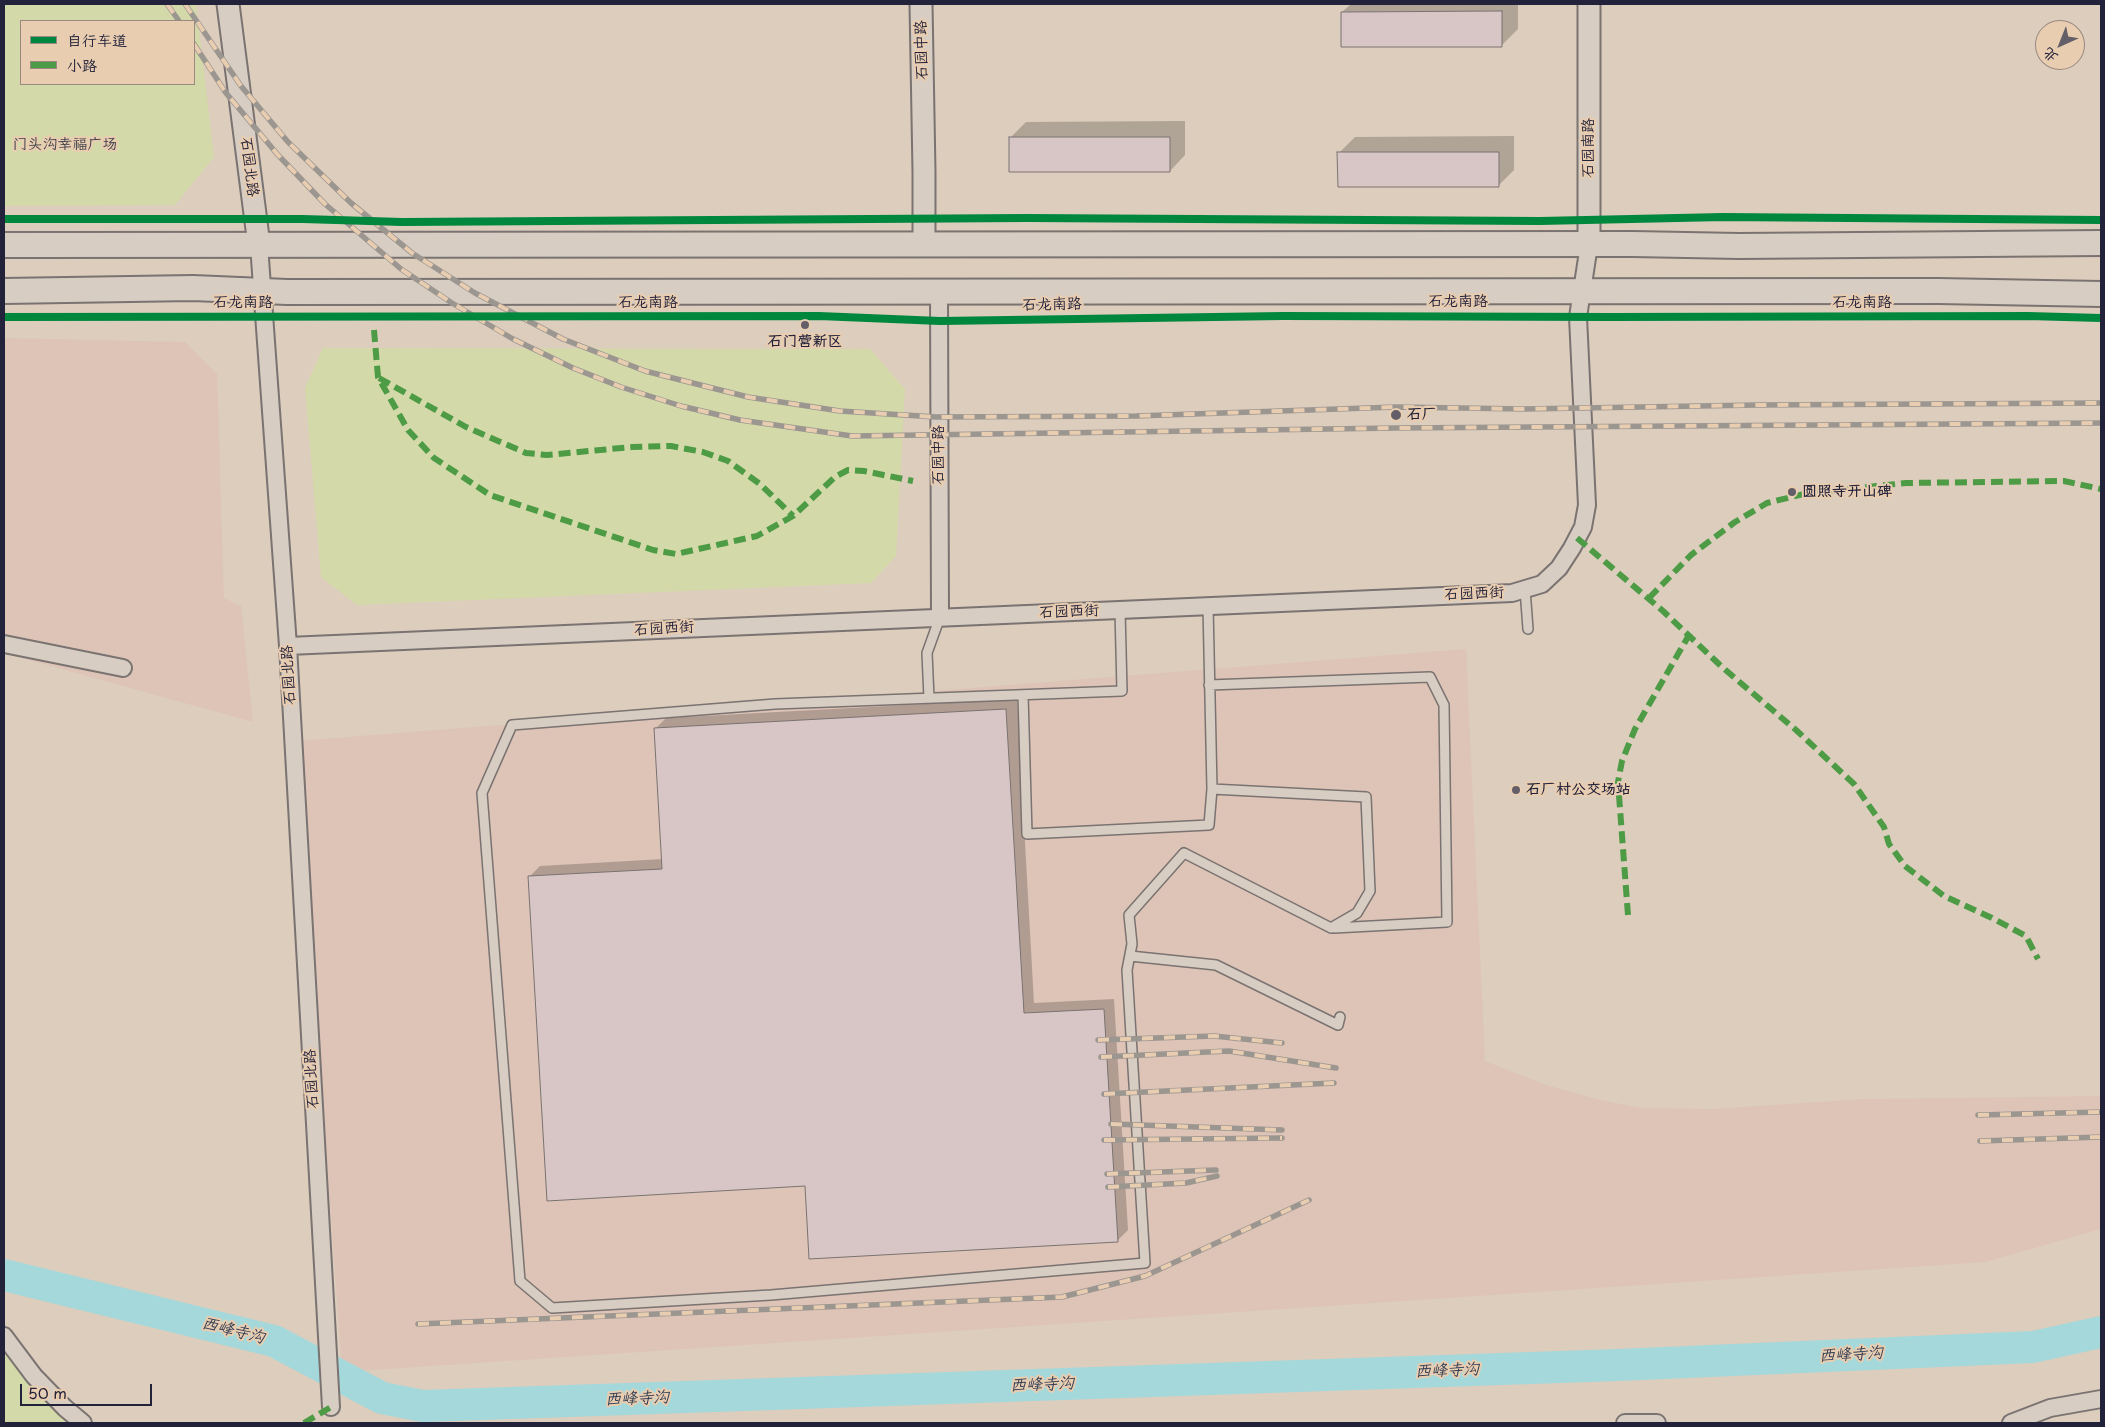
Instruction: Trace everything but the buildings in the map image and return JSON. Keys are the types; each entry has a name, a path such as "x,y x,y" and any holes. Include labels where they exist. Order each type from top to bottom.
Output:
{"main road":[{"path":"4,245 1589,245 2101,243"},
{"name":"石龙南路","path":"4,291 194,288 262,292 1938,291 2101,294"}],"street":[{"name":"石园北路","path":"228,4 259,245 288,646 331,1407"},
{"name":"石园中路","path":"921,4 924,245"},
{"name":"石园南路","path":"1582,292 1589,245 1589,4"},
{"name":"石园中路","path":"938,292 940,617"},
{"name":"石园西街","path":"288,646 1512,592 1525,589 1542,584 1559,568 1583,527 1588,505 1578,317 1582,292"},
{"path":"4,644 123,668"},
{"path":"4,1336 34,1376 65,1408 83,1423"},
{"path":"2012,1423 2050,1408 2101,1399"},
{"path":"1625,1423 1658,1423"}],"lane":[{"path":"1525,589 1528,629"},
{"path":"1023,695 1027,834 1209,825 1212,789 1208,606"},
{"path":"1120,610 1122,691 775,704 512,725 482,793 520,1281 552,1308 771,1295 1145,1263 1127,970 1132,944 1129,915 1184,853 1331,928 1447,922 1444,704 1430,677 1210,686"},
{"path":"929,698 927,653 940,617"},
{"path":"1212,789 1366,797 1370,891 1357,913 1331,928"},
{"path":"1130,956 1216,965 1338,1025 1340,1017"}],"shaded area":[{"path":"4,338 185,342 217,374 224,598 241,606 253,722 4,653"},
{"path":"1466,649 1485,1061 1546,1085 1600,1100 1641,1108 1714,1109 1864,1099 2101,1096 2101,1229 1986,1262 342,1372 297,741"}],"green space":[{"name":"门头沟幸福广场","path":"4,4 196,4 214,157 175,205 4,206"},
{"path":"323,348 870,349 905,389 896,556 871,583 357,605 321,577 305,388"},
{"path":"4,1352 48,1401 67,1423 4,1423"}],"waterway":[{"name":"西峰寺沟","path":"4,1275 274,1341 382,1398 423,1406 1618,1365 2033,1347 2101,1332"}],"railway":[{"path":"167,4 178,20"},
{"path":"185,4 241,86 288,142 351,203 412,253 475,293 563,339 645,371 748,397 840,411 936,417 1136,416 1396,407 1524,409 1758,405 2101,403"},
{"path":"195,46 226,93 278,155 325,204 401,269 452,303 513,339 573,368 621,387 681,406 740,420 852,436 1396,428 2101,423"},
{"path":"1098,1040 1214,1036 1282,1043"},
{"path":"1101,1057 1229,1051 1336,1068"},
{"path":"1104,1094 1334,1083"},
{"path":"1978,1115 2101,1112"},
{"path":"1111,1124 1282,1130"},
{"path":"1980,1141 2101,1137"},
{"path":"1104,1140 1282,1138"},
{"path":"1107,1174 1216,1170"},
{"path":"1108,1187 1186,1183 1217,1176"},
{"path":"418,1324 1062,1297 1145,1276 1309,1200"}],"marked path":[{"path":"374,330 378,377 408,430 434,458 490,495 653,550 676,554 757,536 793,516 835,477 848,470 864,471 913,481"},
{"path":"379,378 466,427 526,453 547,455 632,447 671,446 703,452 728,461 760,484 793,516"},
{"path":"1649,598 1691,555 1735,522 1767,503 1808,493 1906,483 2064,481 2101,489"},
{"path":"1577,538 1663,611 1722,667 1796,730 1854,784 1884,827 1889,844 1905,866 1944,896 2026,936 2038,959"},
{"path":"1628,915 1618,782 1622,761 1635,729 1689,635"},
{"path":"304,1423 331,1407"}],"cycle path":[{"path":"4,219 303,219 402,222 1026,218 1540,221 1723,217 2101,220"},
{"path":"4,317 819,316 940,321 1283,316 2028,316 2101,318"}],"place":[{"name":"石门营新区","path":"805,325"},
{"name":"石厂","path":"1396,415"},
{"name":"圆照寺开山碑","path":"1792,492"},
{"name":"石厂村公交场站","path":"1516,790"}]}
